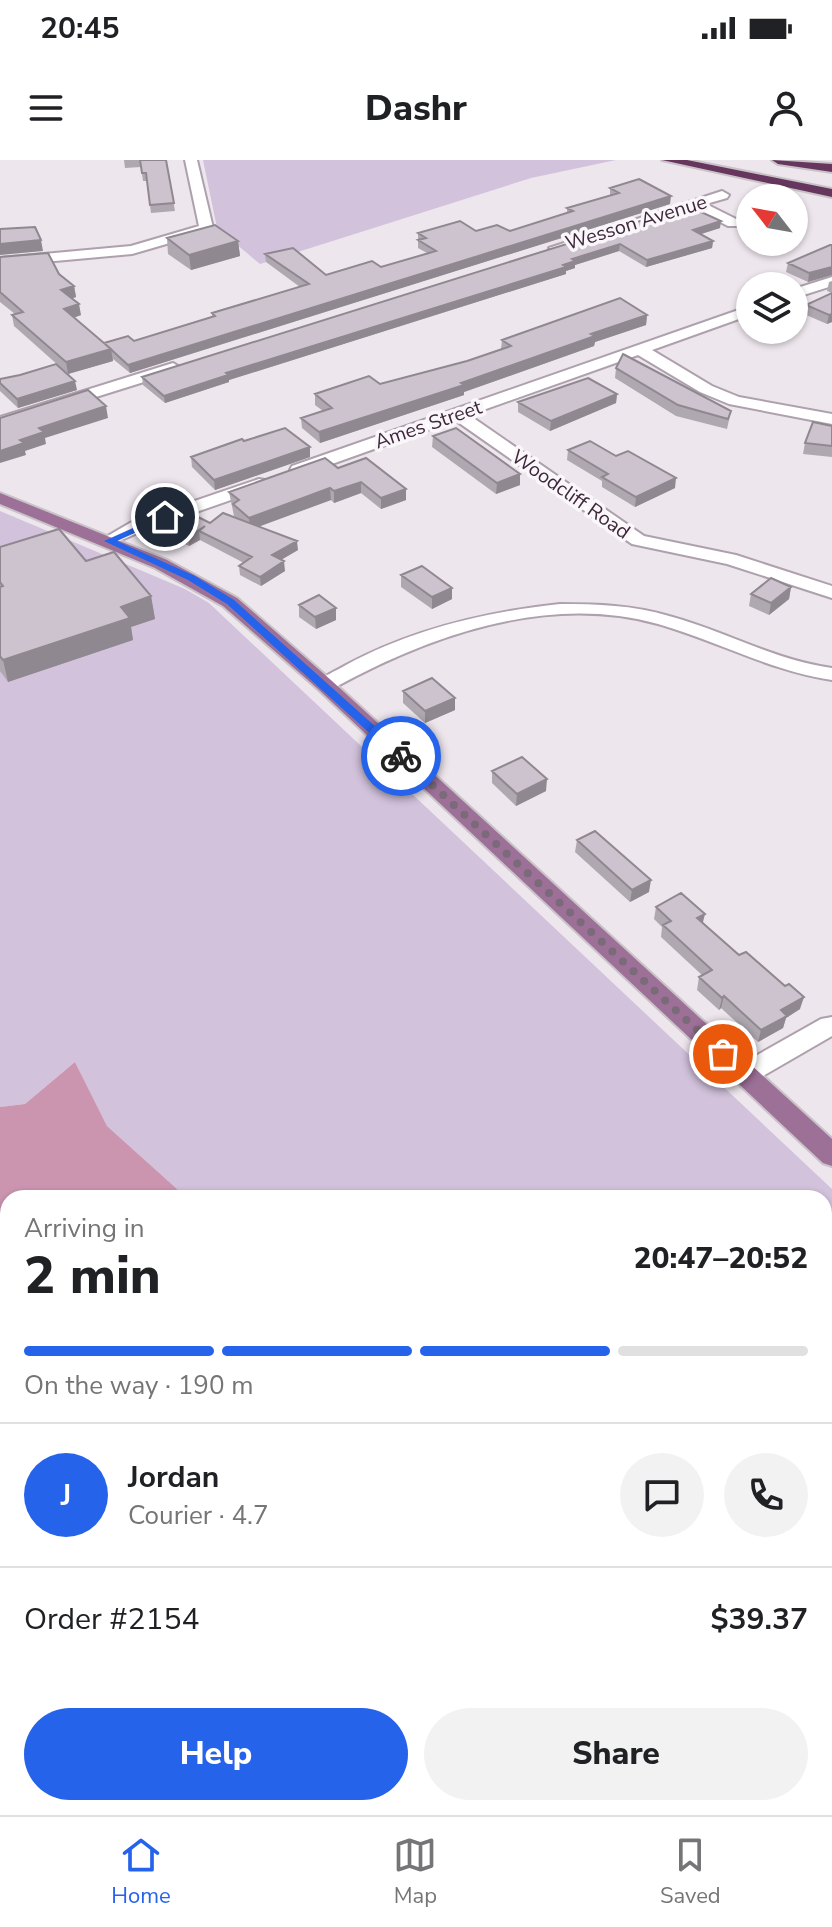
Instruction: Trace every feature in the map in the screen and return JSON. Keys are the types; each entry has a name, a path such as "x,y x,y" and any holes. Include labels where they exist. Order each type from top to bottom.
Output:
{"highway":[{"path":"668,160 832,193"},
{"path":"778,160 832,168"}],"main road":[{"path":"0,498 169,567 218,594 325,685 832,1155"}],"street":[{"path":"0,262 132,250 206,228 191,160"},
{"name":"Wesson Avenue","path":"544,251 722,195"},
{"path":"695,204 733,223"},
{"path":"808,289 832,281"},
{"name":"Ames Street","path":"108,541 136,527 736,315"},
{"path":"639,349 706,389 735,401 832,419"},
{"path":"0,422 181,365"},
{"name":"Woodcliff Road","path":"457,414 638,540 730,559 832,592"},
{"path":"325,685 385,653 449,631 531,614 592,610 638,613 663,619 776,662 832,674"},
{"path":"745,1074 830,1026"}],"shaded area":[{"path":"203,160 616,160 531,178 260,264 217,228"},
{"path":"0,511 185,589 209,603 832,1190 178,1190 107,1126 75,1062 25,1104 0,1107"},
{"path":"75,1062 107,1126 178,1190 0,1190 0,1107 25,1104"}],"building":[{"path":"140,160 166,160 174,203 150,205 146,173 142,173"},
{"path":"639,179 671,196 128,365 104,343 128,336 134,341 215,316 212,313 309,284 265,254 293,248 326,275 372,261 381,267 436,251 418,240 426,238 418,233 460,221 476,231 497,225 510,231 573,211 567,208 619,193 610,188"},
{"path":"688,206 721,221 693,230 713,241 647,260 620,244 572,259 575,261 563,265 566,267 226,373 228,375 164,396 142,377"},
{"path":"215,225 238,241 189,255 167,238"},
{"path":"35,227 41,240 0,244 0,229"},
{"path":"832,245 832,267 809,273 788,263"},
{"path":"48,253 59,274 74,286 61,290 79,304 64,309 111,349 66,362 12,315 23,312 0,292 0,257"},
{"path":"832,293 832,314 808,304"},
{"path":"620,298 647,315 461,383 464,385 319,432 301,418 332,408 315,394 369,376 380,384 467,361 511,346 502,340"},
{"path":"623,354 731,411 728,419 678,405 616,368"},
{"path":"56,364 75,381 17,399 0,383 0,379"},
{"path":"588,378 617,394 551,421 518,402"},
{"path":"88,390 106,406 39,428 44,432 0,451 0,418"},
{"path":"813,422 832,426 832,446 805,443"},
{"path":"285,428 310,447 214,480 191,457 242,439 244,441"},
{"path":"456,428 520,474 497,483 433,436"},
{"path":"590,441 616,456 628,451 676,478 636,497 602,477 608,474 568,450"},
{"path":"325,458 338,468 366,458 406,489 381,498 361,482 334,491 330,488 249,518 233,504 239,500 229,492"},
{"path":"190,513 210,523 223,513 297,541 272,555 284,561 260,577 239,566 252,557 199,531 205,526 188,537 167,526"},
{"path":"59,529 86,561 114,552 151,596 121,607 130,618 3,660 0,656 0,587 3,586 0,582 0,547"},
{"path":"422,566 452,588 432,597 401,575"},
{"path":"771,578 791,587 771,603 751,594"},
{"path":"319,595 336,608 315,617 299,605"},
{"path":"432,678 455,698 425,711 403,691"},
{"path":"522,757 547,779 517,794 492,771"},
{"path":"595,831 651,880 632,890 577,840"},
{"path":"681,893 705,914 697,918 739,955 746,952 785,986 789,984 804,997 781,1010 787,1016 761,1030 699,977 712,970 663,925 671,921 656,907"}],"way so far":[{"path":"401,756 723,1054"}],"route":[{"path":"165,517 108,541 191,578 230,602 401,756"}]}
